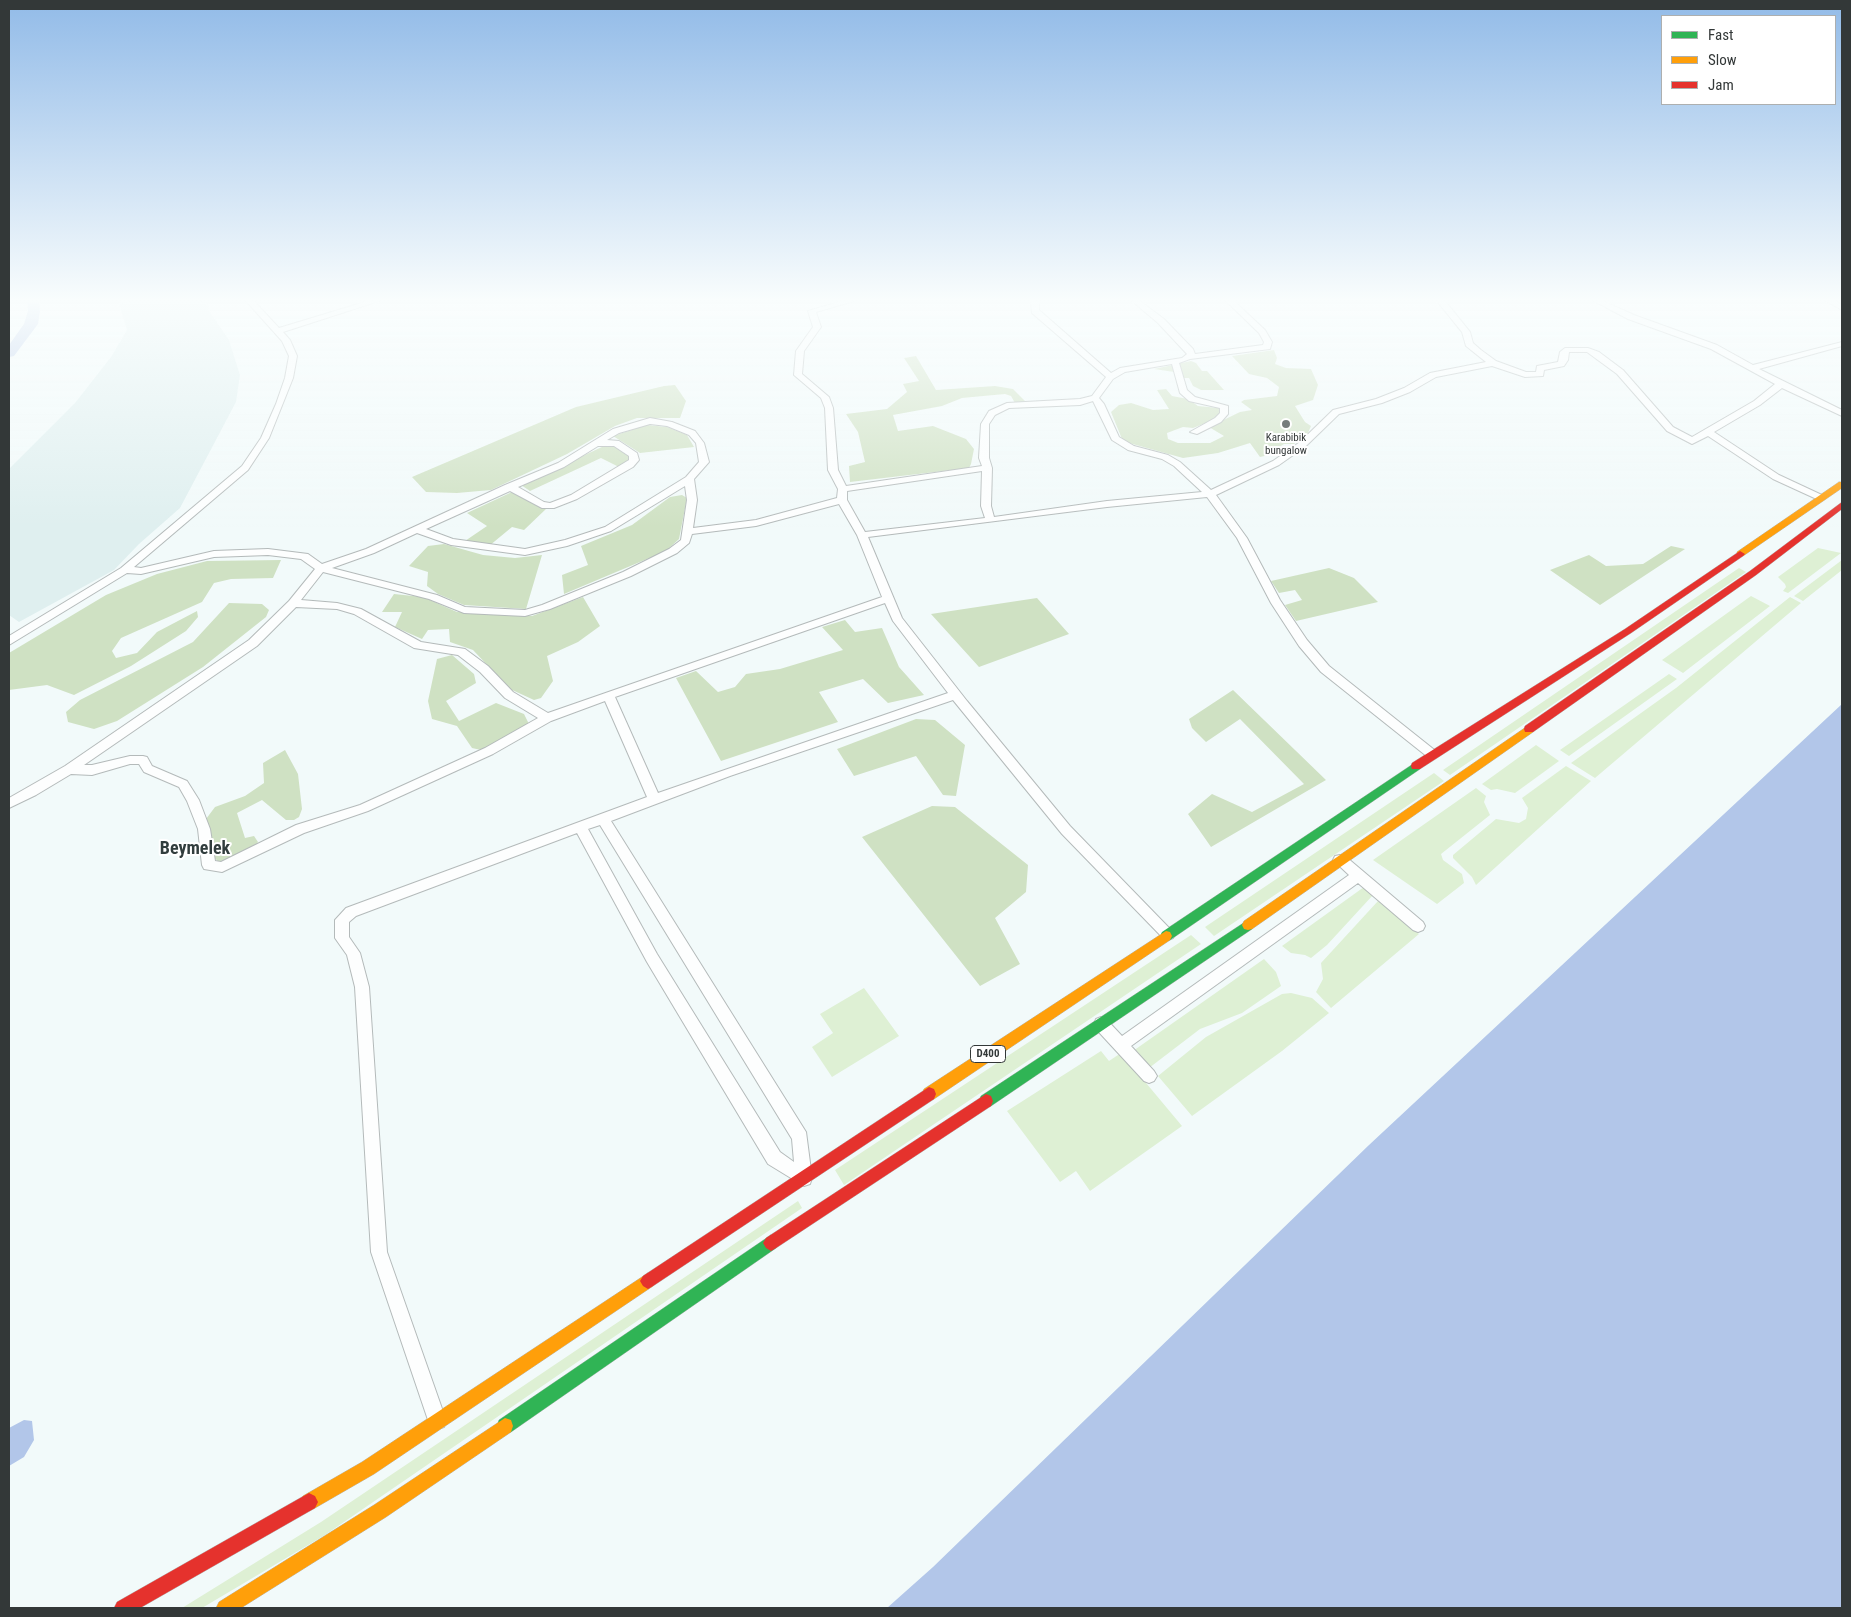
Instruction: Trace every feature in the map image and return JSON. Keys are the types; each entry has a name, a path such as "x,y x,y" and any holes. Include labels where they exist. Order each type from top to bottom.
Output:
{"highway":[{"name":"D400","path":"123,1608 368,1468 437,1420 806,1182 1433,754 1628,631 1842,484"},
{"path":"225,1608 380,1511 821,1203 854,1190 1101,1024 1753,573 1842,505"}],"street":[{"path":"9,641 125,570 245,468 265,438 289,376"},
{"path":"800,376 824,398 829,408 833,470 897,618 1066,830 1168,934"},
{"path":"990,520 986,506 987,468 984,458 985,424 992,413 1007,406 1080,402 1095,398 1110,378 1113,376"},
{"path":"1178,376 1183,391 1192,399 1224,406 1224,414 1218,420 1194,432"},
{"path":"862,535 1107,504 1210,494 1276,463 1303,444 1336,412 1407,390 1430,376"},
{"path":"1624,376 1670,429 1692,441 1757,402 1781,384"},
{"path":"1767,376 1842,413"},
{"path":"1095,398 1100,404 1115,438 1131,448 1165,457 1177,464 1210,494 1242,538 1275,601 1309,650 1325,669 1433,754"},
{"path":"9,802 32,792 69,769 253,643 293,603 321,568 370,551 417,529 508,488 561,465 596,443 633,425 650,421 669,424 692,433 700,443 704,462 689,479 648,506 608,528 567,543 526,552 451,542 417,529"},
{"path":"1708,432 1776,477 1821,498"},
{"path":"508,488 520,491 542,505 551,506 574,497 630,465 634,460 634,455 616,443 596,443"},
{"path":"688,532 756,523 843,494 987,468"},
{"path":"125,570 141,571 214,554 268,552 304,556 321,568 433,597 464,610 524,613 546,607 626,574 673,551 686,540 688,532 692,500 689,479"},
{"path":"69,769 92,770 130,760 143,760 148,769 183,784 193,800 204,829 209,865 222,867 300,829 336,819 489,751 547,718 608,695 889,598"},
{"path":"293,603 337,606 357,611 418,645 460,652 484,669 509,695 547,718"},
{"path":"437,1420 379,1252 362,987 353,953 342,938 342,920 351,912 655,800 781,754 956,694"},
{"path":"608,695 655,800"},
{"path":"604,820 800,1137 806,1182"},
{"path":"581,828 652,958 774,1158 806,1182"},
{"path":"1340,860 1418,926"},
{"path":"1121,1046 1358,876"},
{"path":"1101,1024 1149,1076"}],"shaded area":[{"path":"96,376 240,376 236,402 180,508 139,544 114,570 19,622 9,615 9,469 75,403"}],"green space":[{"path":"916,376 928,376 936,390 995,386 1013,389 1027,403 1015,403 1011,396 1005,394 962,398 942,406 893,415 898,431 933,426 966,439 974,449 969,468 850,482 849,466 865,462 858,432 846,414 887,409 907,392 903,384 919,381"},
{"path":"1182,376 1212,376 1224,390 1201,390 1193,386 1189,378"},
{"path":"1260,376 1314,376 1318,385 1313,400 1295,406 1305,422 1311,426 1308,433 1294,444 1284,444 1276,449 1282,452 1260,457 1250,443 1218,453 1183,458 1129,443 1122,439 1111,412 1119,405 1131,403 1153,410 1169,409 1157,390 1166,389 1172,396 1188,399 1198,406 1219,408 1221,413 1216,419 1193,428 1183,427 1167,433 1168,439 1178,443 1210,443 1224,436 1209,427 1240,412 1252,410 1241,402 1277,396 1279,387 1267,378"},
{"path":"675,385 686,401 680,418 637,418 615,426 567,454 491,490 457,493 426,492 412,477 576,407"},
{"path":"647,425 667,427 687,435 694,447 640,453 613,436"},
{"path":"604,446 613,446 630,457 629,461 621,468 601,458 530,491 521,485"},
{"path":"512,492 546,509 524,530 512,527 489,546 465,541 487,526 467,513"},
{"path":"682,495 687,498 679,539 666,551 564,594 562,575 588,565 581,546 632,525 670,497"},
{"path":"444,544 483,555 515,558 542,555 526,609 464,605 438,594 427,586 428,572 409,566 428,546"},
{"path":"1671,546 1685,549 1600,605 1550,570 1589,555 1606,566 1643,564"},
{"path":"1818,548 1841,553 1788,593 1783,591 1786,587 1785,584 1778,577"},
{"path":"281,560 273,578 231,579 214,583 202,602 121,638 112,651 116,658 137,653 157,632 197,611 198,617 186,631 131,666 74,695 47,685 9,690 9,653 106,595 157,574 207,561"},
{"path":"1842,560 1842,570 1803,601 1794,596"},
{"path":"1329,568 1354,578 1378,602 1296,621 1285,605 1302,600 1295,590 1279,593 1271,581"},
{"path":"1739,568 1746,572 1450,775 1443,770"},
{"path":"394,594 423,597 457,612 532,616 583,597 600,626 578,642 547,656 553,681 541,698 534,700 510,689 473,650 450,642 449,629 428,630 422,639 395,627 402,612 382,612"},
{"path":"1751,596 1770,606 1683,673 1662,660"},
{"path":"1790,597 1801,603 1595,778 1571,763 1676,688"},
{"path":"1037,598 1069,634 979,667 931,614"},
{"path":"229,603 262,604 269,610 266,617 203,667 117,721 94,729 68,722 66,712 80,700 193,642"},
{"path":"845,620 855,632 882,628 899,667 924,695 888,703 863,679 819,692 838,722 721,761 676,678 696,671 718,692 735,687 746,674 780,669 843,650 822,627"},
{"path":"452,655 474,674 476,683 446,701 459,721 496,703 524,714 529,724 481,750 472,748 457,726 432,719 428,701 437,659"},
{"path":"1669,674 1677,679 1569,756 1560,750"},
{"path":"1233,690 1326,780 1211,847 1188,814 1212,794 1252,812 1304,784 1240,719 1206,742 1192,728 1189,719"},
{"path":"916,719 935,720 965,745 956,796 943,795 916,756 854,776 837,749"},
{"path":"1536,745 1559,761 1515,793 1497,789 1491,790 1482,784"},
{"path":"285,750 298,774 302,809 299,817 294,820 286,820 262,800 237,813 245,838 254,836 258,842 256,845 219,862 213,857 206,819 215,807 245,796 264,783 263,763"},
{"path":"1566,766 1591,781 1476,885 1472,877 1453,858 1453,855 1496,819 1519,823 1526,819 1528,808 1522,798"},
{"path":"1434,773 1444,781 1214,936 1205,927"},
{"path":"1476,788 1486,796 1484,802 1490,815 1441,854 1443,860 1462,874 1464,883 1437,904 1373,860"},
{"path":"932,806 955,807 1028,865 1026,892 995,918 1020,964 980,986 862,837"},
{"path":"1364,887 1373,895 1327,945 1311,958 1291,953 1282,946"},
{"path":"1378,901 1419,934 1331,1008 1316,992 1323,979 1321,963"},
{"path":"1191,935 1201,944 844,1185 835,1170"},
{"path":"1264,959 1276,972 1281,986 1242,1013 1200,1029 1149,1068 1133,1051"},
{"path":"864,988 899,1036 832,1077 812,1047 833,1033 820,1014"},
{"path":"1291,993 1312,998 1329,1013 1282,1051 1192,1116 1158,1076 1206,1037 1282,994"},
{"path":"1101,1051 1109,1061 1121,1053 1182,1126 1090,1191 1076,1171 1060,1182 1007,1111"},
{"path":"798,1201 802,1208 325,1535 202,1608 182,1608 321,1522"}],"water":[{"path":"1842,704 1842,1608 887,1608 933,1567 1369,1145"},
{"path":"24,1420 32,1421 34,1440 24,1457 9,1466 9,1428"}],"traffic: fast":[{"path":"1166,936 1416,766"},
{"path":"986,1101 1248,925"},
{"path":"505,1426 771,1243"}],"traffic: slow":[{"path":"1740,554 1842,484"},
{"path":"1248,925 1529,729"},
{"path":"929,1094 1166,936"},
{"path":"309,1502 368,1468 648,1281"},
{"path":"225,1608 380,1511 505,1426"}],"traffic: jam":[{"path":"1529,729 1753,573 1842,505"},
{"path":"1416,766 1628,631 1740,554"},
{"path":"648,1281 929,1094"},
{"path":"771,1243 986,1101"},
{"path":"123,1608 309,1502"}],"place":[{"name":"Karabibik bungalow","path":"1286,424"}],"district":[{"name":"Beymelek","path":"195,849"}]}
